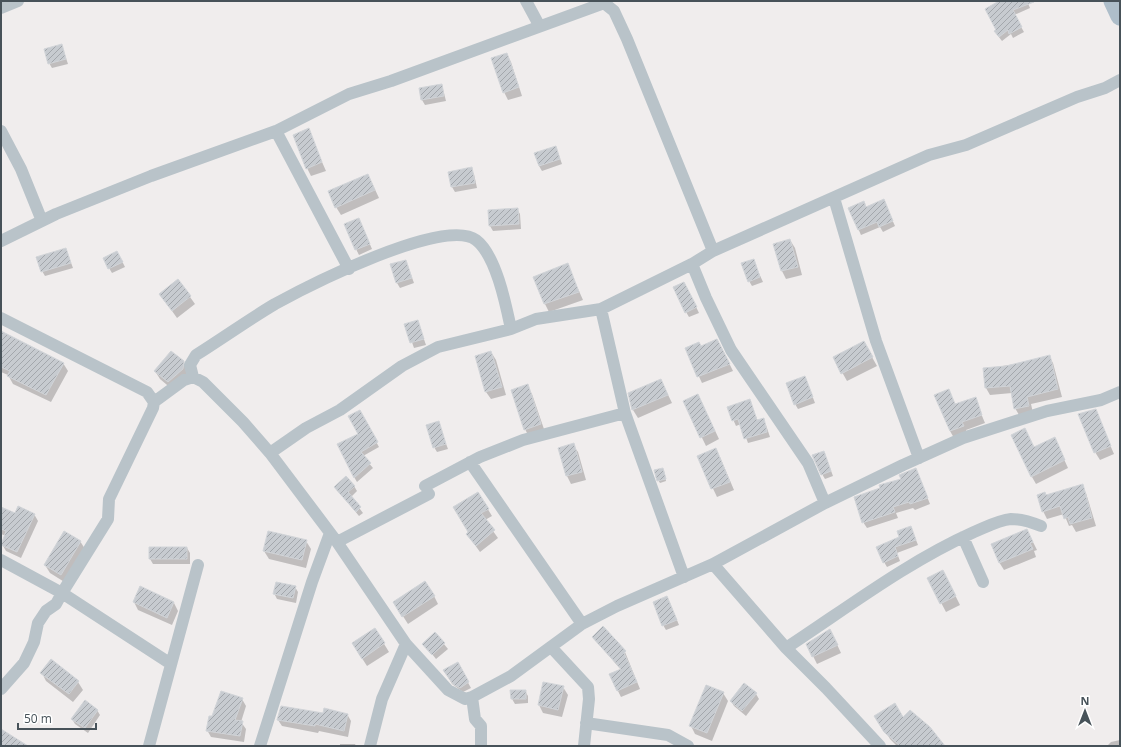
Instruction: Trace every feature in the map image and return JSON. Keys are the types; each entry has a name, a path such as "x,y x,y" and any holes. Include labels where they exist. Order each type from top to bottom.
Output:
{"main road":[{"path":"1113,1 1120,16"}],"street":[{"path":"1,8 18,1"},
{"path":"526,1 539,25"},
{"path":"1,241 42,221 151,176 276,130 349,94 391,81 539,25 604,3 614,11 627,39 713,251"},
{"path":"270,453 306,428 340,410 402,366 438,346 511,329 536,319 601,309 692,264 713,251 929,155 966,145 1077,97 1105,88 1120,80"},
{"path":"276,130 349,269"},
{"path":"1,132 21,169 42,221"},
{"path":"834,198 876,341 919,458"},
{"path":"193,377 190,365 196,355 276,304 376,255 432,237 457,235 475,239 488,255 503,291 511,329"},
{"path":"692,264 706,298 731,350 808,463 825,503"},
{"path":"601,309 625,413 684,577"},
{"path":"1,318 147,392 154,402"},
{"path":"3,683 24,663 34,642 38,623 46,611 56,604 108,519 109,499 153,408 154,402 184,380 193,377 203,382 244,422 270,453 334,538 406,644 448,690 465,698 472,697 511,676 582,624 617,606 713,564 825,503 919,458 970,435 1047,411 1101,400 1120,392"},
{"path":"260,746 312,582 334,538 427,490 470,462 523,440 625,413"},
{"path":"470,462 582,624"},
{"path":"786,648 909,567 963,537 994,523 1010,519 1027,520 1040,526"},
{"path":"963,537 983,582"},
{"path":"1,560 62,593 171,664"},
{"path":"713,564 786,648 880,746"},
{"path":"149,746 198,565"},
{"path":"370,746 382,698 406,644"},
{"path":"551,647 588,687 589,699 584,746"},
{"path":"472,697 475,719 481,726 481,746"},
{"path":"586,723 668,735 688,746"}],"building":[{"path":"999,1 1034,2 1013,10 1022,27 1009,34 1008,30 999,37 994,31 996,30 985,9"},
{"path":"62,44 66,59 48,64 44,49"},
{"path":"507,53 519,87 503,93 491,58"},
{"path":"442,84 444,96 421,100 419,88"},
{"path":"309,128 322,162 306,169 293,135"},
{"path":"556,146 560,159 539,166 534,153"},
{"path":"472,167 475,183 451,187 448,172"},
{"path":"368,174 375,190 335,208 328,191"},
{"path":"884,199 893,221 879,227 877,222 858,230 848,208 864,201 866,207"},
{"path":"518,208 519,224 489,226 488,210"},
{"path":"359,218 370,244 355,250 344,224"},
{"path":"790,239 798,267 781,271 773,244"},
{"path":"66,248 71,263 41,272 36,257"},
{"path":"117,251 123,262 108,269 103,258"},
{"path":"754,259 760,277 748,282 741,263"},
{"path":"406,260 412,278 396,283 390,264"},
{"path":"568,263 579,292 544,304 533,277"},
{"path":"178,279 191,296 172,311 159,294"},
{"path":"684,282 697,307 685,313 673,287"},
{"path":"418,320 424,339 410,343 404,324"},
{"path":"1,331 64,363 46,395 7,376 10,371 1,367"},
{"path":"717,339 730,364 697,377 685,348 699,342 701,346"},
{"path":"864,341 873,357 841,374 833,357"},
{"path":"171,351 184,361 183,369 168,382 154,371"},
{"path":"491,351 502,387 485,392 475,356"},
{"path":"1050,355 1058,389 1027,397 1029,406 1014,409 1010,386 985,388 983,368 1006,366"},
{"path":"805,376 813,397 794,405 786,383"},
{"path":"661,379 668,395 632,410 628,393"},
{"path":"528,384 541,424 524,430 511,390"},
{"path":"949,389 955,404 976,397 982,415 962,422 964,426 950,431 934,395"},
{"path":"698,394 715,431 700,438 683,401"},
{"path":"750,399 757,420 764,418 767,432 744,439 738,419 732,421 727,407"},
{"path":"1096,409 1111,446 1094,453 1078,414"},
{"path":"360,410 378,442 361,452 371,463 354,478 337,444 358,434 348,416"},
{"path":"439,421 446,444 433,448 426,425"},
{"path":"1025,428 1034,447 1055,437 1065,460 1031,477 1011,435"},
{"path":"574,443 582,472 566,476 558,448"},
{"path":"716,448 730,482 711,489 697,456"},
{"path":"824,451 831,471 821,475 812,455"},
{"path":"663,468 666,479 657,481 654,470"},
{"path":"916,468 928,498 910,504 909,502 893,507 895,512 862,523 854,497 880,488 879,485 901,479 899,475"},
{"path":"346,476 355,486 348,492 361,507 356,512 334,487"},
{"path":"1083,484 1092,518 1070,524 1068,517 1064,519 1060,506 1042,512 1037,495 1045,492 1046,495"},
{"path":"478,492 489,509 481,513 495,530 476,546 466,534 468,532 453,507"},
{"path":"18,506 35,514 17,552 1,545 6,531 1,529 1,507 15,513"},
{"path":"911,526 916,540 895,547 898,556 883,563 876,547 899,537 897,531"},
{"path":"1027,529 1033,542 1030,543 1033,549 999,563 991,544"},
{"path":"64,531 81,541 61,575 44,565"},
{"path":"268,531 307,540 302,560 263,551"},
{"path":"149,547 187,547 187,559 149,559"},
{"path":"943,570 956,596 940,604 927,578"},
{"path":"425,581 435,596 402,617 393,602"},
{"path":"276,582 296,586 293,598 273,594"},
{"path":"140,586 174,602 167,618 133,602"},
{"path":"667,596 677,620 662,626 653,602"},
{"path":"603,626 626,651 624,653 637,682 617,691 609,674 621,669 592,637"},
{"path":"375,628 385,643 362,659 352,643"},
{"path":"830,629 838,645 812,657 806,644"},
{"path":"435,632 445,643 432,655 422,644"},
{"path":"51,659 79,681 69,694 40,673"},
{"path":"458,662 469,682 460,688 453,684 443,670"},
{"path":"543,682 564,686 558,710 538,705"},
{"path":"744,683 757,693 742,711 730,701"},
{"path":"706,685 724,692 707,733 689,726"},
{"path":"510,690 526,690 526,699 511,699"},
{"path":"221,691 243,698 235,720 243,721 240,736 206,731 209,716 212,716"},
{"path":"85,700 98,710 85,728 71,719"},
{"path":"895,703 903,717 910,710 930,727 945,746 900,746 884,732 874,716"},
{"path":"281,706 323,713 324,708 348,714 344,731 315,724 315,726 277,720"},
{"path":"1,729 28,746 1,746"}]}
